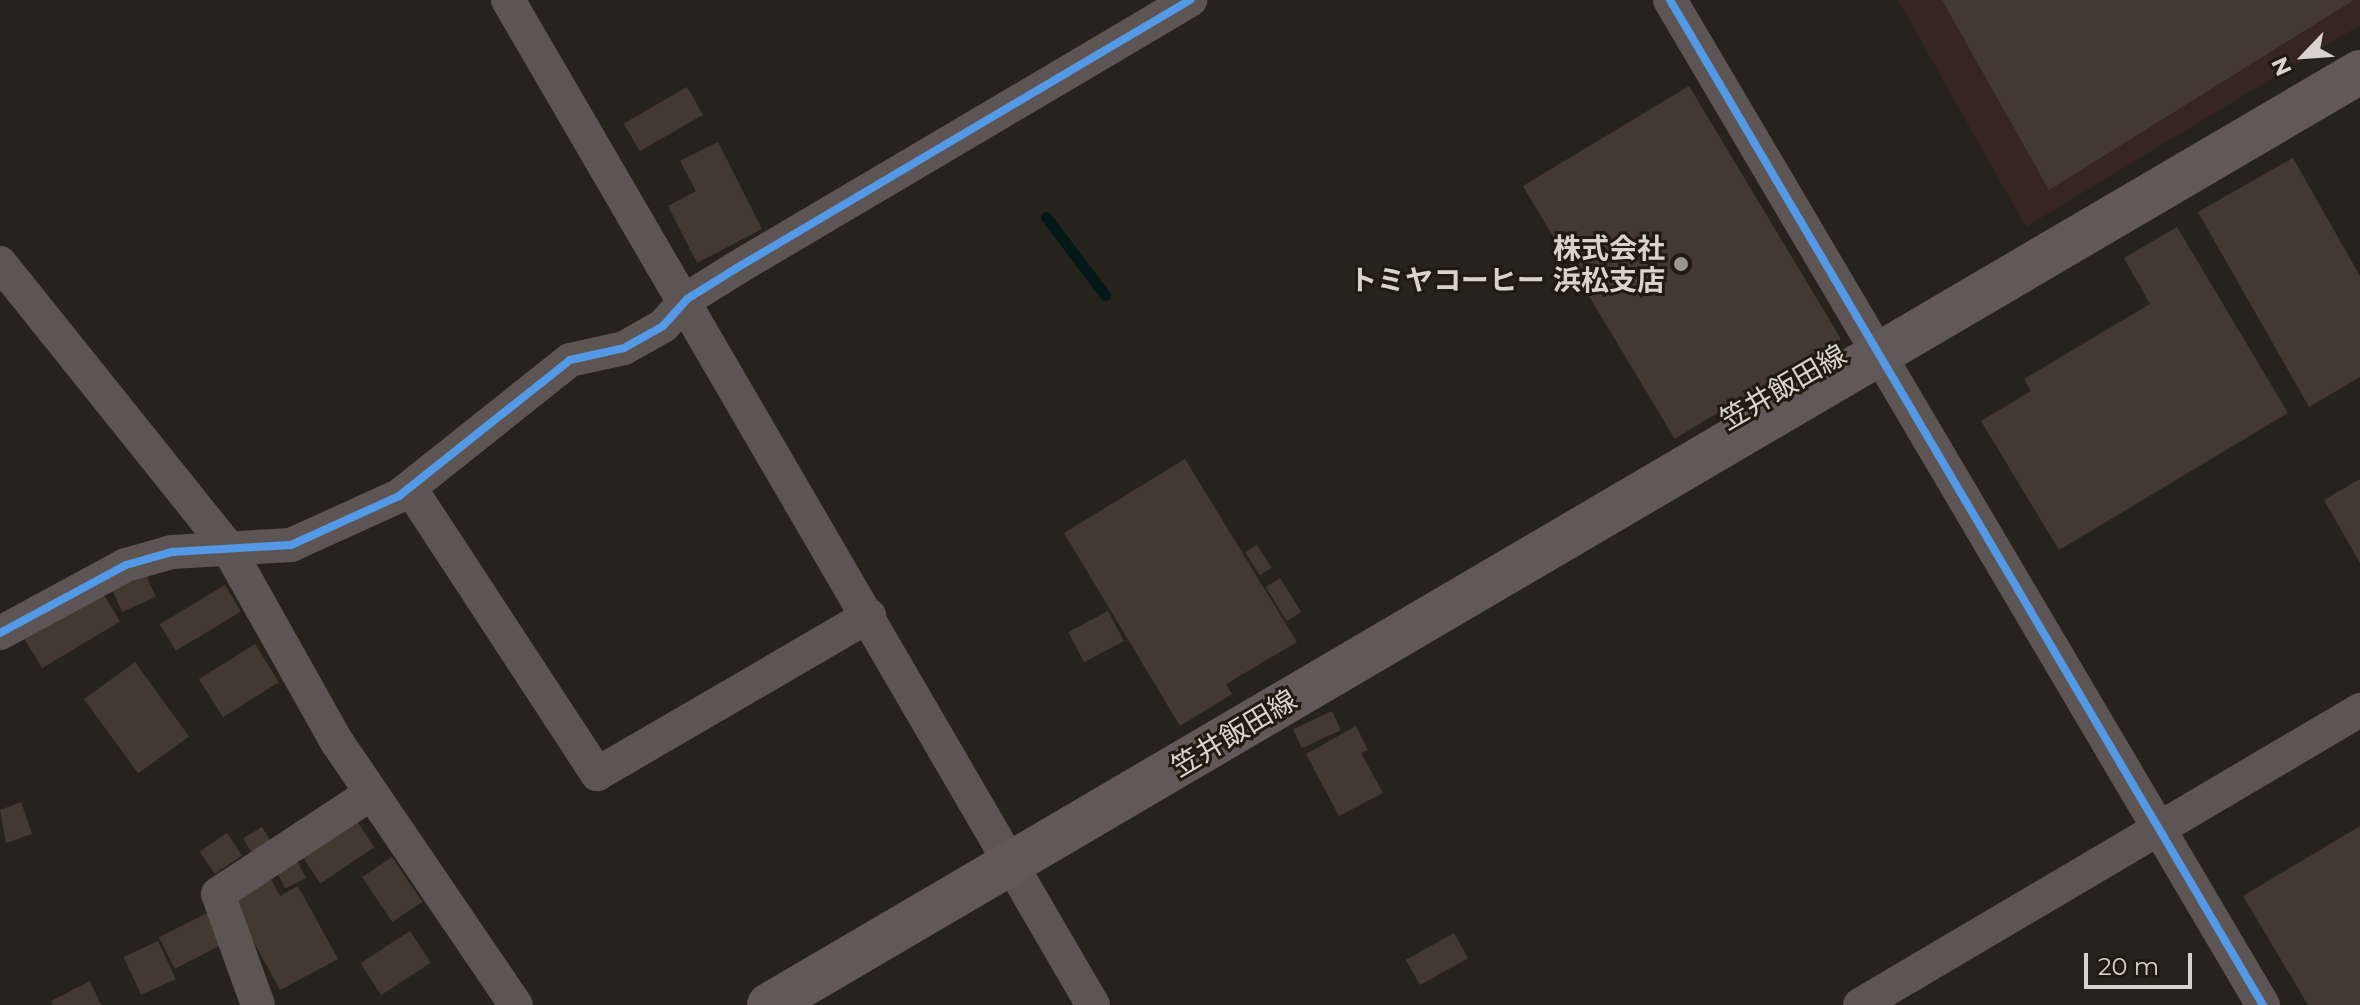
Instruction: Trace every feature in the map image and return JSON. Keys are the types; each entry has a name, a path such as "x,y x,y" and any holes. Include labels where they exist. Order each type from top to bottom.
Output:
{"main road":[{"name":"笠井飯田線","path":"769,1005 2360,72"}],"street":[{"path":"508,0 687,299 1093,1005"},
{"path":"0,633 126,565 172,552 291,545 410,488 570,360 624,348 663,326 687,299 1190,0"},
{"path":"1670,0 2263,1005"},
{"path":"0,263 228,548 337,742 516,1005"},
{"path":"410,488 597,774 869,616"},
{"path":"1860,1005 2158,824 2360,710"},
{"path":"258,1005 218,894 372,793"}],"shaded area":[{"path":"1898,0 2360,0 2360,25 2026,227"}],"building":[{"path":"1942,0 2354,0 2049,190"},
{"name":"株式会社 トミヤコーヒー 浜松支店","path":"1689,86 1841,339 1675,439 1523,186"},
{"path":"687,87 703,115 640,151 624,124"},
{"path":"718,142 762,229 697,263 668,206 696,191 680,161"},
{"path":"2293,158 2360,276 2360,377 2309,407 2198,212"},
{"path":"2177,227 2288,413 2059,550 1981,421 2031,391 2024,379 2150,304 2124,258"},
{"path":"1185,459 1297,642 1226,684 1232,694 1180,726 1064,533"},
{"path":"2360,479 2360,563 2324,500"},
{"path":"1257,545 1272,568 1260,575 1245,553"},
{"path":"146,575 156,597 122,612 112,590"},
{"path":"1280,578 1301,612 1287,621 1266,587"},
{"path":"225,585 241,612 176,651 160,624"},
{"path":"100,588 120,621 42,668 22,635"},
{"path":"1108,611 1124,641 1084,662 1068,632"},
{"path":"255,644 279,682 223,717 199,679"},
{"path":"135,662 189,736 138,773 84,699"},
{"path":"1332,711 1341,730 1302,748 1293,729"},
{"path":"1356,726 1368,750 1361,753 1383,793 1339,816 1306,754"},
{"path":"21,802 32,834 6,843 0,810"},
{"path":"352,814 374,847 320,884 298,850"},
{"path":"2360,826 2360,1005 2308,1005 2243,896"},
{"path":"262,827 271,842 252,853 243,838"},
{"path":"227,833 242,855 215,874 200,851"},
{"path":"293,853 306,878 285,888 273,863"},
{"path":"392,857 422,902 392,922 362,877"},
{"path":"269,875 280,896 298,886 338,959 280,990 229,897"},
{"path":"207,913 223,944 175,969 159,938"},
{"path":"410,931 431,963 381,995 361,963"},
{"path":"1454,933 1468,958 1420,985 1406,960"},
{"path":"158,941 176,979 141,995 124,957"},
{"path":"90,981 101,1005 53,1005 51,1001"}],"waterway":[{"path":"1046,217 1105,295"}],"cycle path":[{"path":"0,633 126,565 172,552 291,545 399,496 570,360 624,348 663,326 687,299 735,269 1190,0"},
{"path":"1670,0 2263,1005"}],"place":[{"name":"株式会社 トミヤコーヒー 浜松支店","path":"1681,264"}]}
